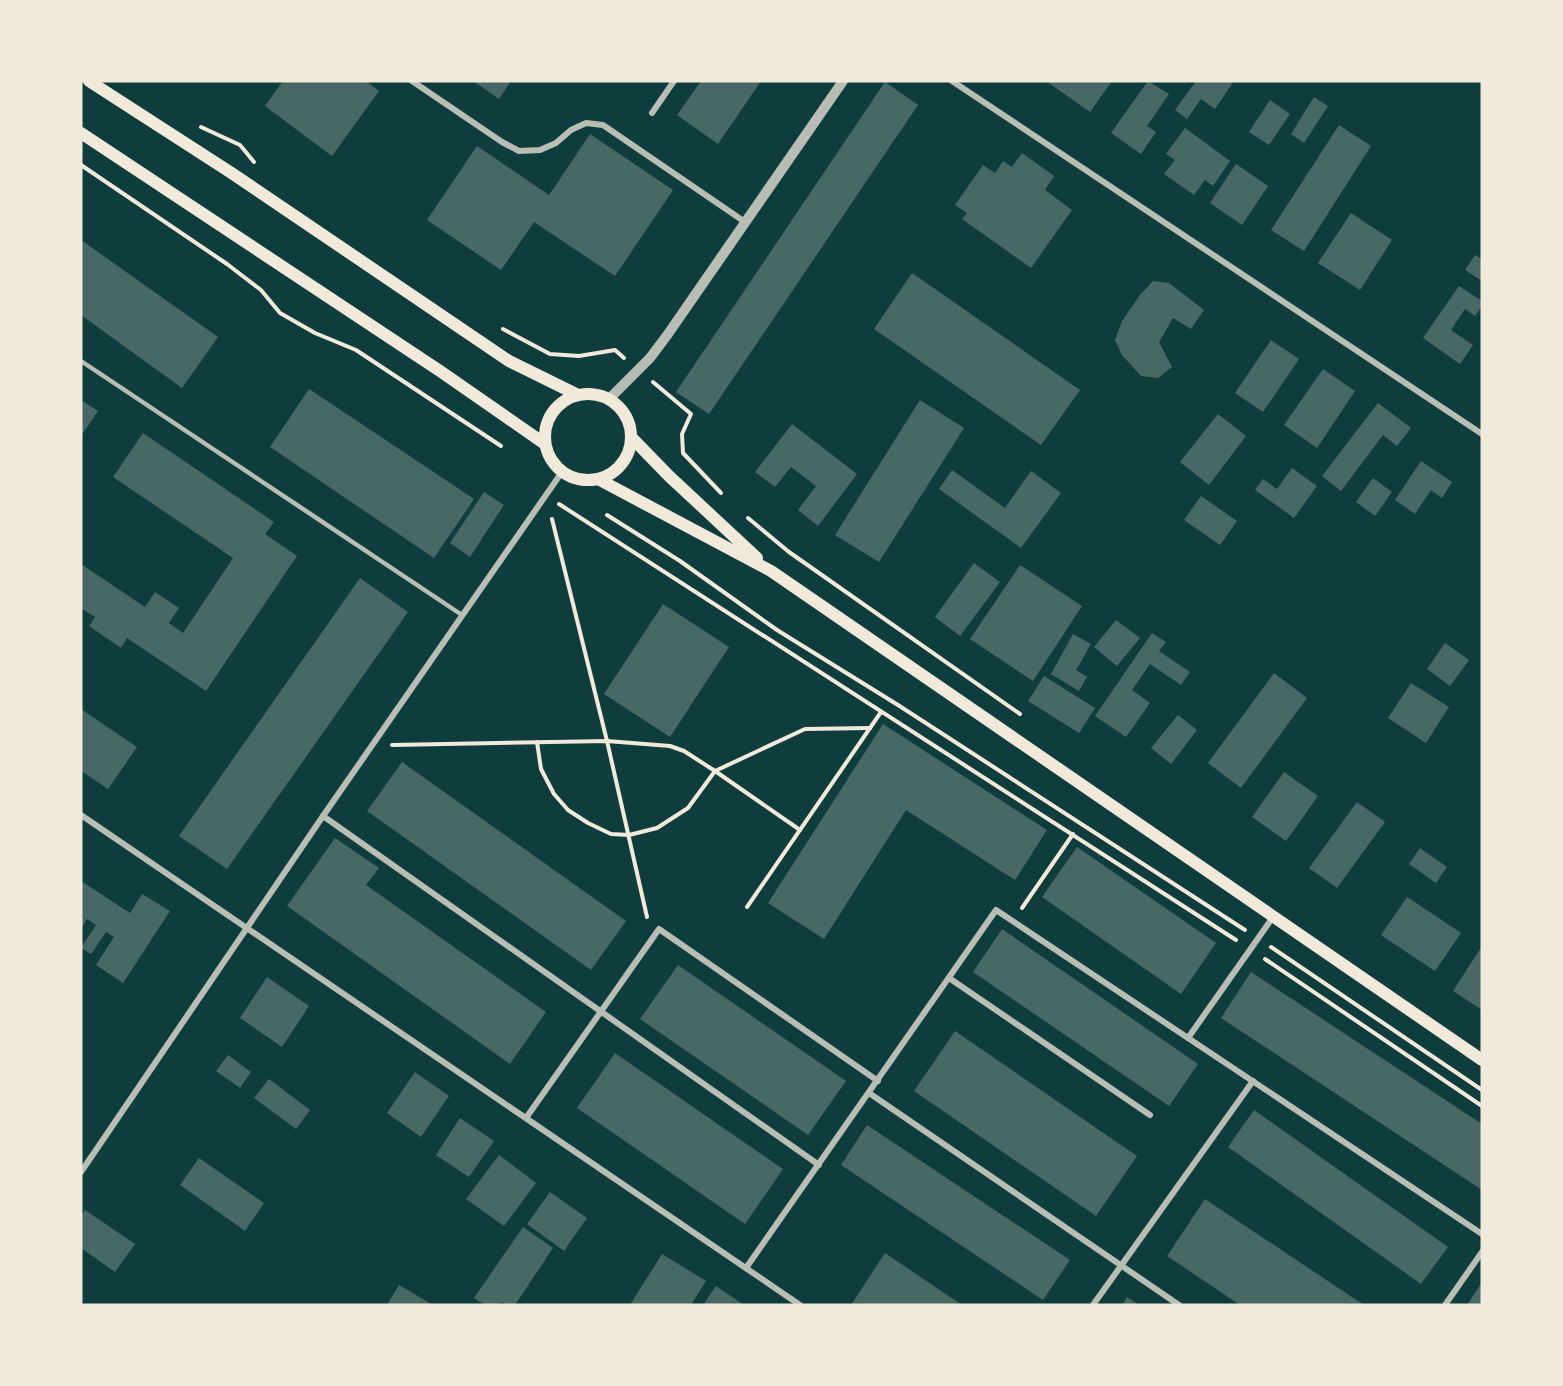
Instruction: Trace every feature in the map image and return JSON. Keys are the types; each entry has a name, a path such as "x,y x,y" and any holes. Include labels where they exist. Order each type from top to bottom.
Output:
{"main road":[{"path":"89,81 230,172 509,361 578,395"},
{"path":"81,133 440,371 545,444"},
{"path":"578,395 599,395 609,399 625,415 629,425 631,437 629,451 622,464 611,473 598,479 573,478 562,472 554,464 545,444 547,425 555,408 578,395"},
{"path":"631,437 669,476 771,571"},
{"path":"598,479 771,571 1482,1060"}],"street":[{"path":"412,81 519,151 540,150 556,143 571,130 586,123 603,125 745,222"},
{"path":"652,113 674,81"},
{"path":"609,399 650,358 843,81"},
{"path":"952,81 1482,434"},
{"path":"81,1172 323,816 562,472"},
{"path":"81,815 800,1305"},
{"path":"323,816 819,1165"},
{"path":"746,1268 996,909 1482,1234"},
{"path":"1188,1038 1273,917"},
{"path":"526,1118 659,929 878,1081"},
{"path":"949,978 1150,1115"},
{"path":"1093,1305 1253,1081"},
{"path":"869,1093 1179,1305"},
{"path":"1445,1305 1482,1252"}],"lane":[{"path":"81,361 462,615"}],"path":[{"path":"199,126 240,145 255,165"},
{"path":"81,165 227,264 261,290 280,313 308,330 357,350 501,446"},
{"path":"498,327 550,354 579,356 615,350 632,364"},
{"path":"649,379 691,414 682,434 683,453 723,495"},
{"path":"546,495 1250,948 1482,1106"},
{"path":"546,495 607,741 647,918 659,929"},
{"path":"607,515 680,561 777,630 898,705 1252,935"},
{"path":"746,516 789,552 1023,716"},
{"path":"747,907 881,712"},
{"path":"537,742 541,769 554,794 568,810 611,834 629,835 657,828 688,808 716,771 805,729 870,728"},
{"path":"373,746 607,741 670,746 684,751 716,771 800,830"},
{"path":"1013,921 1073,834"},
{"path":"1262,941 1482,1090"}],"building":[{"path":"283,81 366,81 379,91 332,156 265,106"},
{"path":"473,81 511,81 499,99"},
{"path":"701,81 761,81 718,144 677,115"},
{"path":"1046,81 1112,81 1090,112"},
{"path":"1148,81 1169,94 1147,126 1156,132 1141,154 1111,133"},
{"path":"1196,81 1234,81 1215,109 1201,99 1187,119 1175,110"},
{"path":"885,82 918,105 709,414 676,392"},
{"path":"1314,97 1328,106 1304,143 1291,134"},
{"path":"1270,100 1290,114 1269,145 1249,132"},
{"path":"1339,125 1371,146 1304,251 1271,230"},
{"path":"1185,128 1230,161 1213,186 1205,180 1194,195 1164,174 1175,160 1166,154"},
{"path":"590,134 673,190 615,276 534,222 501,270 427,220 477,146 549,195"},
{"path":"1022,153 1054,176 1045,190 1072,210 1031,268 962,219 967,213 955,205 983,165 995,173 1003,161 1012,167"},
{"path":"1236,164 1268,186 1242,225 1210,203"},
{"path":"1351,213 1392,240 1360,290 1318,263"},
{"path":"81,240 218,337 182,388 81,315"},
{"path":"1475,255 1482,259 1482,281 1465,270"},
{"path":"912,273 1080,390 1041,445 874,329"},
{"path":"1153,281 1169,283 1204,310 1191,329 1173,318 1159,342 1172,367 1158,378 1141,376 1122,355 1115,340 1122,321"},
{"path":"1459,286 1482,301 1482,306 1475,316 1465,309 1451,330 1473,345 1460,364 1423,338"},
{"path":"1271,340 1299,359 1263,412 1235,393"},
{"path":"1323,369 1355,391 1317,448 1284,425"},
{"path":"309,389 474,499 434,558 270,447"},
{"path":"81,400 98,411 81,436"},
{"path":"920,400 964,428 879,562 835,535"},
{"path":"1378,403 1411,428 1397,446 1383,435 1341,491 1322,476"},
{"path":"1218,414 1246,436 1209,485 1180,462"},
{"path":"792,424 857,474 818,526 798,510 816,486 791,467 775,487 755,472"},
{"path":"143,433 274,522 265,534 297,556 206,691 127,638 121,648 89,626 95,617 82,609 81,611 81,564 145,607 155,592 179,608 169,623 183,633 233,558 113,477"},
{"path":"1421,461 1452,482 1442,498 1431,490 1415,514 1395,500"},
{"path":"1292,468 1317,486 1294,518 1255,490 1263,479 1277,489"},
{"path":"952,470 1005,508 1031,471 1061,493 1021,548 939,489"},
{"path":"1373,478 1392,492 1375,516 1356,502"},
{"path":"484,492 504,505 470,557 450,543"},
{"path":"1201,496 1237,521 1220,545 1184,520"},
{"path":"974,563 1000,582 960,636 935,617"},
{"path":"1020,565 1082,606 1033,681 970,639"},
{"path":"360,578 408,612 227,869 179,836"},
{"path":"663,604 729,647 670,737 604,694"},
{"path":"1116,620 1140,638 1117,666 1094,647"},
{"path":"1152,633 1166,642 1159,651 1190,672 1181,685 1150,664 1132,690 1150,703 1126,737 1095,716"},
{"path":"1073,634 1091,644 1076,670 1087,677 1079,691 1051,674"},
{"path":"1445,643 1469,660 1450,686 1427,669"},
{"path":"1274,673 1307,698 1241,788 1208,763"},
{"path":"1044,676 1095,708 1079,733 1028,701"},
{"path":"1411,683 1449,707 1426,743 1388,718"},
{"path":"81,709 137,747 108,789 81,771"},
{"path":"1178,715 1197,730 1171,764 1151,748"},
{"path":"883,724 1047,830 1015,880 906,810 824,939 768,903"},
{"path":"402,762 626,921 591,970 367,811"},
{"path":"1284,772 1318,796 1286,841 1252,817"},
{"path":"1357,802 1385,822 1337,888 1309,868"},
{"path":"335,838 379,868 366,885 546,1012 510,1064 287,906"},
{"path":"1077,847 1216,943 1181,994 1042,897"},
{"path":"1420,848 1447,867 1436,883 1409,864"},
{"path":"81,881 130,913 142,894 170,911 123,983 96,965 114,937 106,932 91,954 81,948 96,925 87,919 81,929"},
{"path":"1407,897 1461,933 1435,971 1381,935"},
{"path":"1002,929 1198,1064 1169,1106 973,972"},
{"path":"1482,946 1482,1010 1453,991"},
{"path":"678,965 846,1081 808,1135 640,1019"},
{"path":"1251,972 1482,1124 1482,1190 1221,1018"},
{"path":"267,977 309,1006 282,1047 240,1018"},
{"path":"955,1031 1137,1156 1096,1216 914,1091"},
{"path":"615,1053 783,1169 745,1224 577,1108"},
{"path":"228,1055 251,1072 240,1088 216,1071"},
{"path":"415,1072 449,1096 421,1137 387,1113"},
{"path":"269,1079 310,1110 296,1129 254,1098"},
{"path":"1254,1110 1448,1247 1421,1284 1228,1147"},
{"path":"460,1118 494,1141 469,1177 436,1155"},
{"path":"867,1125 1070,1260 1043,1300 841,1165"},
{"path":"499,1155 536,1183 504,1226 466,1199"},
{"path":"199,1158 264,1203 245,1231 180,1185"},
{"path":"550,1192 587,1218 564,1251 527,1224"},
{"path":"1205,1199 1364,1305 1240,1305 1167,1256"},
{"path":"85,1210 135,1244 115,1272 81,1248 81,1216"},
{"path":"523,1227 553,1248 515,1305 502,1302 500,1305 485,1305 474,1298"},
{"path":"885,1253 962,1305 851,1305"},
{"path":"662,1254 706,1281 691,1305 630,1305"},
{"path":"1482,1282 1482,1305 1467,1305"},
{"path":"399,1285 433,1305 387,1305"},
{"path":"716,1286 744,1305 703,1305"},
{"path":"1127,1297 1139,1305 1122,1305"}]}
